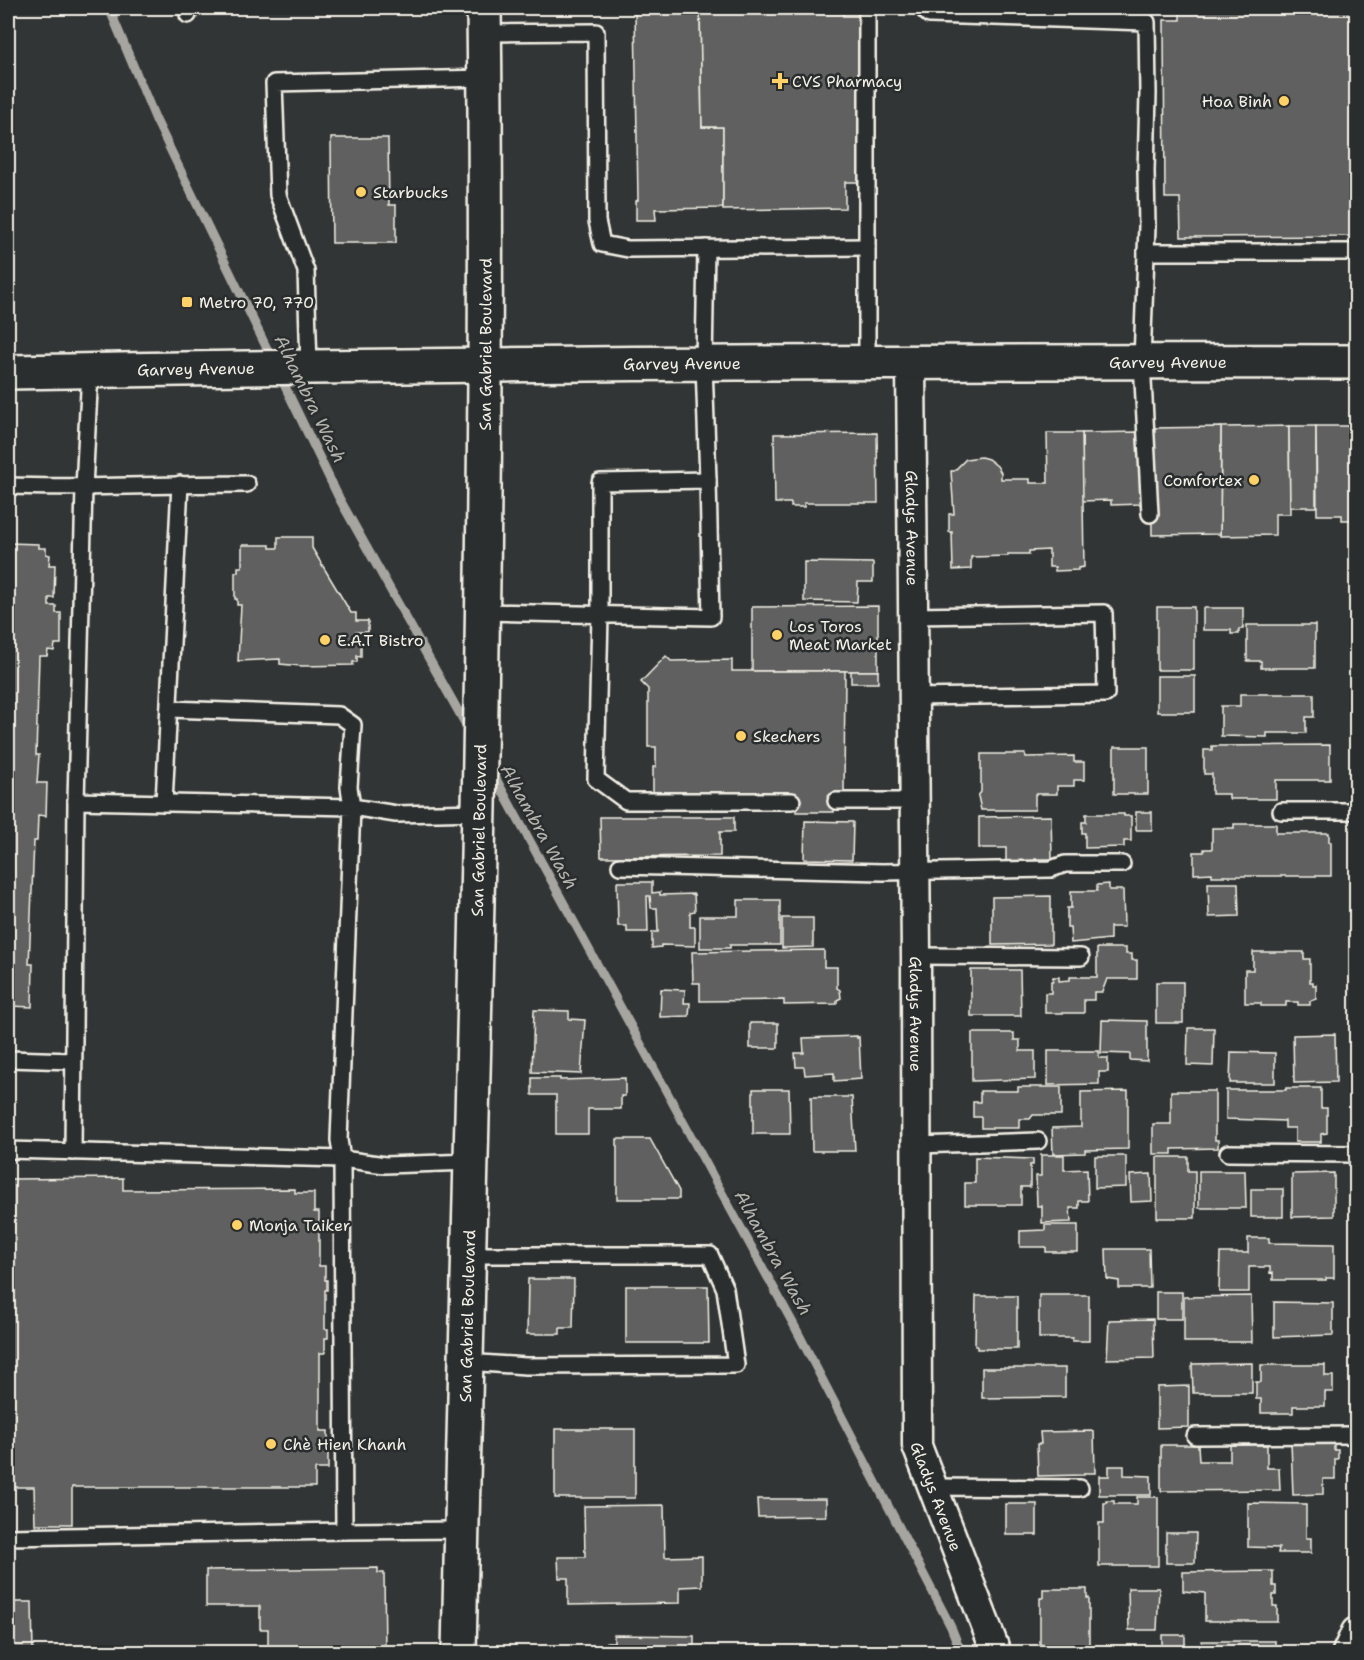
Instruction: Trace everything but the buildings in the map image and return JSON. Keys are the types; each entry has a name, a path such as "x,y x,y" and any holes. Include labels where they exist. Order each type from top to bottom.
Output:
{"main road":[{"name":"San Gabriel Boulevard","path":"465,1652 462,1530 484,612 486,366 484,20"},
{"name":"Garvey Avenue","path":"8,372 313,366 867,362 1356,362"}],"street":[{"name":"Gladys Avenue","path":"911,362 917,1446 996,1653"},
{"path":"1347,1653 1356,1632"}],"lane":[{"path":"867,8 867,362"},
{"path":"922,8 930,15 1147,15 1149,94 1142,361 1150,514"},
{"path":"484,20 596,32 597,221 602,244 628,249 867,247"},
{"path":"313,366 306,271 278,195 274,83 485,78"},
{"path":"484,612 711,617 704,364 706,248"},
{"path":"1146,252 1356,252"},
{"path":"73,1152 76,801 84,488 90,371"},
{"path":"708,480 600,482 596,779 626,801 792,801"},
{"path":"165,803 180,484"},
{"path":"8,486 84,488 247,484"},
{"path":"913,616 1104,613 1106,694 914,697"},
{"path":"169,709 339,715 353,725 349,787 352,807 339,1140 342,1159 344,1531"},
{"path":"76,801 352,807 396,814 479,818"},
{"path":"836,801 915,801"},
{"path":"1281,811 1356,811"},
{"path":"620,866 883,872 1051,869 1065,864 1122,864"},
{"path":"916,956 1081,957"},
{"path":"8,1059 74,1061"},
{"path":"917,1145 1038,1141"},
{"path":"8,1150 342,1159 385,1165 471,1162"},
{"path":"1228,1153 1356,1154"},
{"path":"466,1362 526,1366 736,1365 725,1289 711,1256 469,1256"},
{"path":"1195,1436 1356,1435"},
{"path":"932,1487 1080,1488"},
{"path":"8,1537 462,1530"}],"waterway":[{"name":"Alhambra Wash","path":"109,8 156,120 273,361"},
{"name":"Alhambra Wash","path":"279,374 339,498 470,732"},
{"name":"Alhambra Wash","path":"490,768 795,1327 951,1627 961,1652"}],"place":[{"name":"CVS Pharmacy","path":"780,81"},
{"name":"Hoa Binh","path":"1284,101"},
{"name":"Starbucks","path":"361,192"},
{"name":"Metro 70, 770","path":"187,302"},
{"name":"Comfortex","path":"1254,480"},
{"name":"Los Toros Meat Market","path":"777,635"},
{"name":"E.A.T Bistro","path":"325,640"},
{"name":"Skechers","path":"741,736"},
{"name":"Monja Taiker","path":"237,1225"},
{"name":"Chè Hien Khanh","path":"271,1444"}]}
